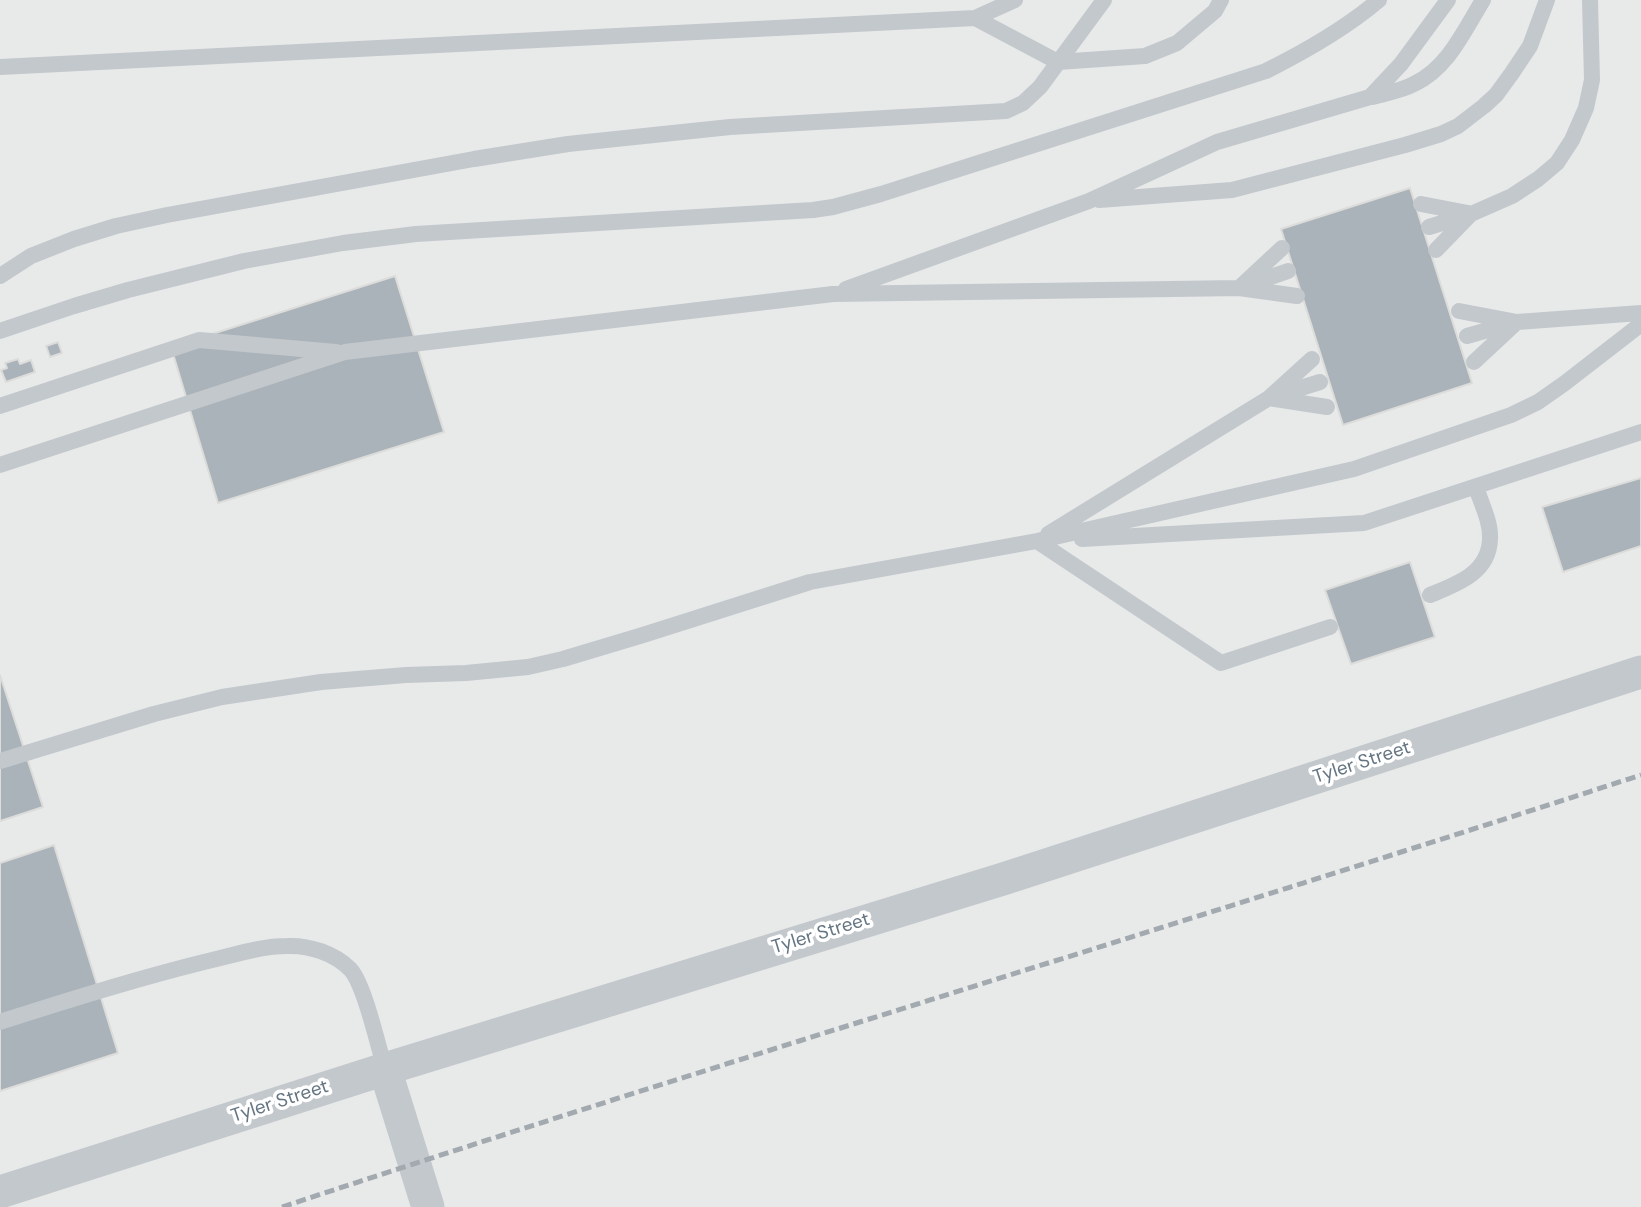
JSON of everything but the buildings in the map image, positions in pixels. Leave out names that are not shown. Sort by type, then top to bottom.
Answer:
[{"type":"street","name":"Tyler Street","points":[[0,1192],[385,1069],[1003,878],[1641,672]]},
{"type":"street","points":[[385,1069],[428,1207]]},
{"type":"lane","points":[[0,67],[975,18],[1015,0]]},
{"type":"lane","points":[[0,264],[116,226],[167,215],[555,146],[730,127],[1006,111],[1023,103],[1040,87],[1104,0]]},
{"type":"lane","points":[[975,18],[1058,62],[1145,55],[1177,43],[1215,11],[1221,0]]},
{"type":"lane","points":[[0,331],[139,287],[244,261],[344,243],[416,234],[813,210],[853,202],[1266,71],[1320,42],[1358,18],[1379,0]]},
{"type":"lane","points":[[1370,97],[1401,64],[1448,0]]},
{"type":"lane","points":[[833,294],[1089,201],[1217,142],[1414,84],[1434,70],[1451,51],[1483,0]]},
{"type":"lane","points":[[1089,201],[1232,190],[1441,134],[1458,126],[1496,95],[1530,46],[1547,0]]},
{"type":"lane","points":[[1429,227],[1471,214],[1513,196],[1538,180],[1557,163],[1572,140],[1586,108],[1592,80],[1590,0]]},
{"type":"lane","points":[[1421,204],[1471,214]]},
{"type":"lane","points":[[1436,250],[1471,214]]},
{"type":"lane","points":[[1239,288],[1282,248]]},
{"type":"lane","points":[[0,276],[31,256]]},
{"type":"lane","points":[[1239,288],[1289,271]]},
{"type":"lane","points":[[0,465],[345,352],[833,294],[1239,288],[1297,296]]},
{"type":"lane","points":[[1459,311],[1517,321]]},
{"type":"lane","points":[[1467,336],[1517,321],[1641,313]]},
{"type":"lane","points":[[1474,362],[1517,321]]},
{"type":"lane","points":[[0,761],[154,714],[222,697],[321,682],[528,667],[643,635],[810,582],[1037,541],[1354,469],[1483,426],[1538,402],[1641,324]]},
{"type":"lane","points":[[0,406],[199,340],[345,352]]},
{"type":"lane","points":[[1037,541],[1269,398],[1312,359]]},
{"type":"lane","points":[[1269,398],[1320,382]]},
{"type":"lane","points":[[1269,398],[1327,407]]},
{"type":"lane","points":[[1037,541],[1364,523],[1641,432]]},
{"type":"lane","points":[[1430,594],[1473,574],[1482,565],[1487,554],[1490,539],[1488,526],[1475,487]]},
{"type":"lane","points":[[1037,541],[1221,663],[1330,627]]},
{"type":"lane","points":[[0,1022],[144,976],[268,947],[313,948],[335,957],[352,970],[362,991],[385,1069]]},
{"type":"shaded area","points":[[0,0],[1641,0],[1641,1207],[0,1207]]},
{"type":"railway","points":[[282,1207],[621,1097],[1641,775]]}]
